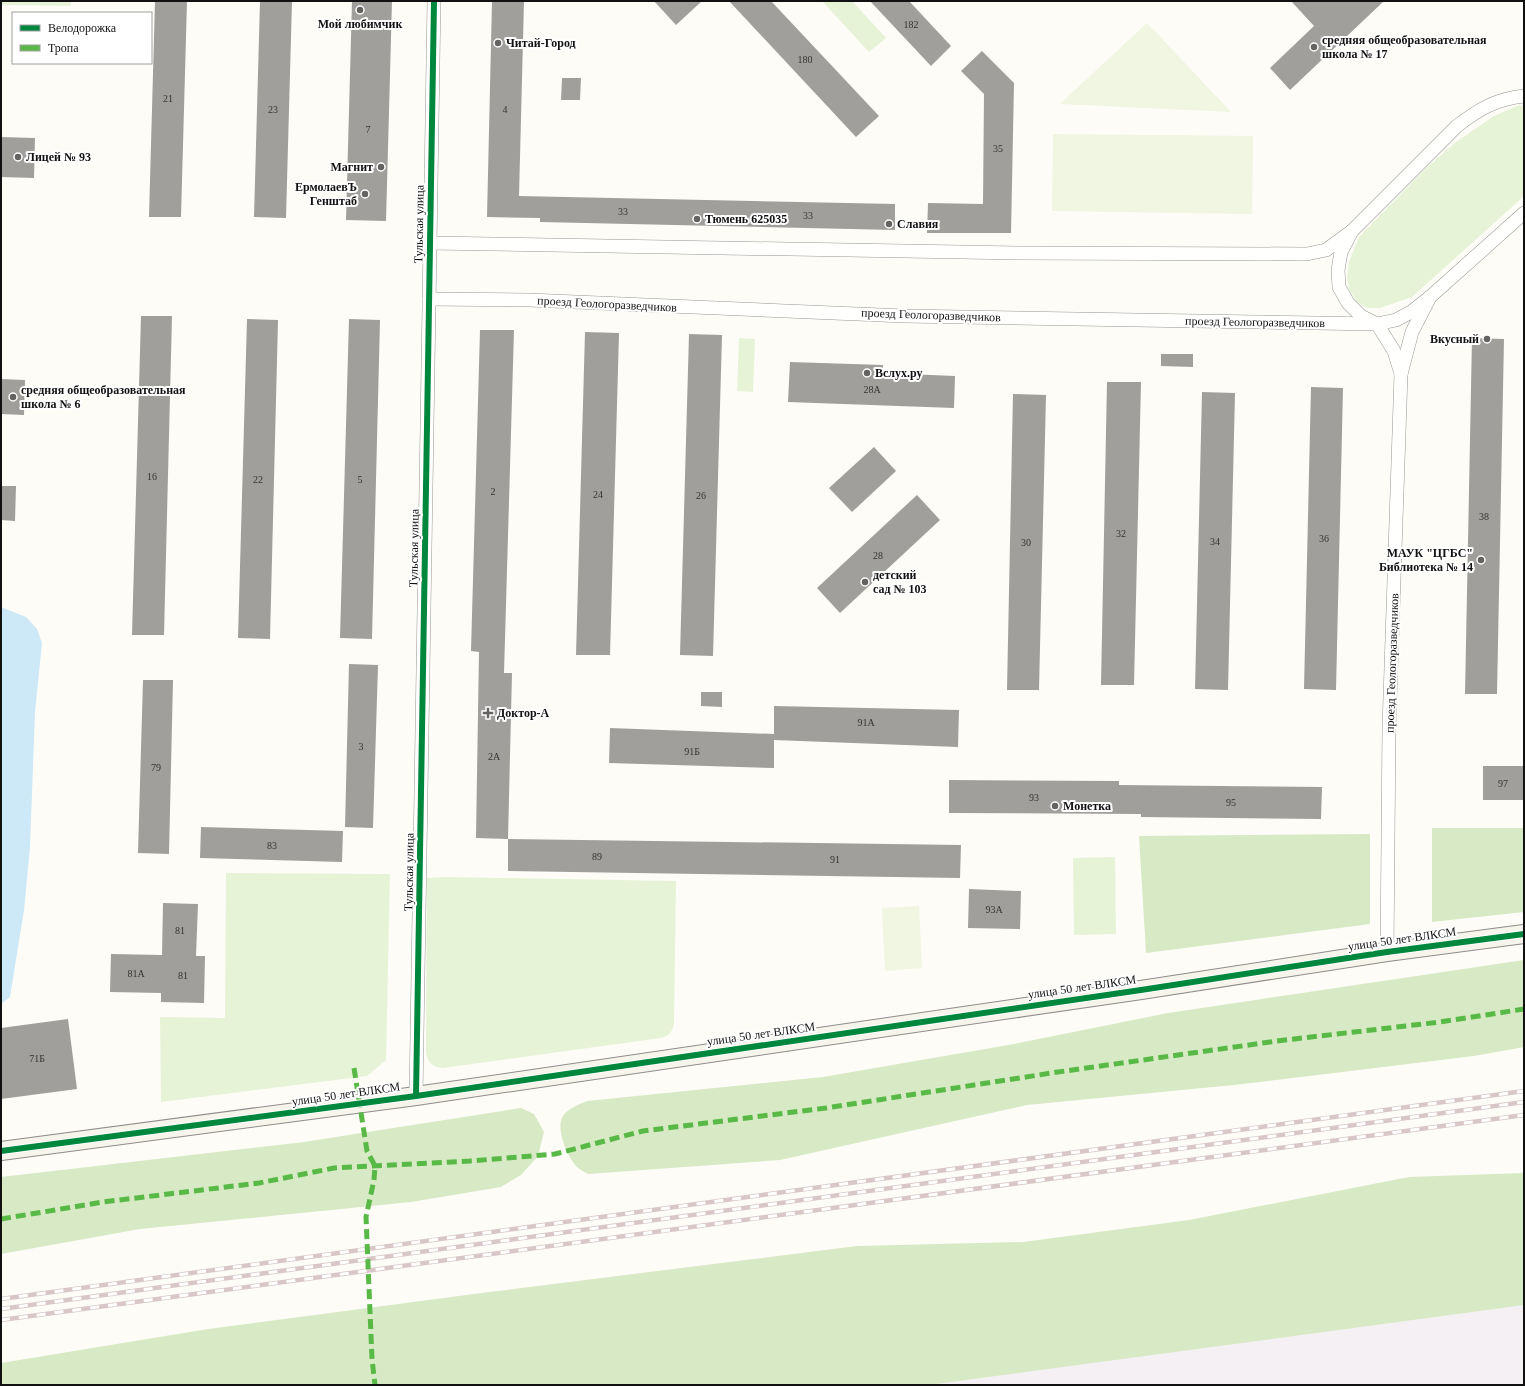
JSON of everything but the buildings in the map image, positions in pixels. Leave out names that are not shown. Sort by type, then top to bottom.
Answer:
[{"type":"street","name":"Тульская улица","points":[[416,1096],[434,1]]},
{"type":"street","points":[[430,243],[1022,253],[1307,254],[1326,250],[1352,231],[1457,126],[1475,112],[1494,102],[1524,96]]},
{"type":"street","points":[[1352,231],[1340,252],[1338,270],[1339,287],[1348,303],[1362,316],[1377,324],[1396,320],[1411,312],[1430,297],[1524,212]]},
{"type":"street","name":"проезд Геологоразведчиков","points":[[1387,952],[1389,727],[1401,374],[1412,332],[1430,297]]},
{"type":"street","name":"проезд Геологоразведчиков","points":[[429,299],[529,300],[904,316],[1377,324],[1394,351],[1401,374]]},
{"type":"street","name":"улица 50 лет ВЛКСМ","points":[[1,1151],[416,1096],[1133,991],[1387,952],[1524,934]]},
{"type":"shaded area","points":[[1524,1254],[1524,1385],[584,1385]]},
{"type":"green space","points":[[1,1],[71,1],[71,6],[1,5]]},
{"type":"green space","points":[[822,1],[852,1],[886,38],[869,52]]},
{"type":"green space","points":[[1147,23],[1231,112],[1060,104]]},
{"type":"green space","points":[[1519,105],[1524,106],[1524,196],[1412,297],[1380,308],[1367,308],[1357,302],[1349,289],[1347,277],[1349,262],[1359,237],[1425,169],[1456,142],[1494,116]]},
{"type":"green space","points":[[1053,134],[1253,136],[1252,214],[1052,211]]},
{"type":"green space","points":[[739,338],[755,339],[753,392],[737,391]]},
{"type":"green space","points":[[1432,828],[1524,828],[1524,912],[1432,922]]},
{"type":"green space","points":[[1370,834],[1370,924],[1146,953],[1139,836]]},
{"type":"green space","points":[[1115,857],[1116,934],[1074,935],[1073,858]]},
{"type":"green space","points":[[226,873],[390,874],[386,1060],[367,1076],[161,1102],[160,1017],[225,1018]]},
{"type":"green space","points":[[445,877],[676,881],[674,1023],[672,1031],[661,1038],[443,1068],[436,1067],[430,1062],[426,1053],[427,878]]},
{"type":"green space","points":[[919,906],[922,968],[885,971],[882,908]]},
{"type":"green space","points":[[1524,960],[1524,1047],[1474,1056],[1234,1085],[1027,1105],[780,1160],[588,1174],[578,1168],[574,1163],[567,1151],[562,1136],[561,1123],[566,1112],[587,1101],[823,1077],[1014,1044],[1168,1013]]},
{"type":"green space","points":[[521,1108],[534,1114],[544,1132],[538,1156],[521,1175],[501,1187],[411,1202],[140,1229],[1,1254],[1,1177],[304,1142]]},
{"type":"green space","points":[[1524,1173],[1524,1305],[929,1385],[1,1385],[1,1363],[208,1329],[857,1246],[1023,1242],[1189,1220],[1409,1177]]},
{"type":"water","points":[[1,607],[26,617],[37,629],[42,643],[35,712],[30,847],[24,910],[10,997],[1,1004]]},
{"type":"railway","points":[[1,1299],[1524,1091]]},
{"type":"railway","points":[[1,1309],[1524,1102]]},
{"type":"railway","points":[[1,1320],[1524,1115]]},
{"type":"marked path","points":[[1,1219],[103,1202],[259,1183],[334,1168],[470,1161],[555,1154],[643,1131],[826,1108],[1058,1072],[1277,1041],[1440,1022],[1524,1009]]},
{"type":"marked path","points":[[354,1068],[367,1151],[375,1166],[374,1180],[366,1217],[372,1359],[375,1385]]},
{"type":"cycle path","points":[[416,1096],[434,1]]},
{"type":"cycle path","points":[[1,1151],[416,1096],[1141,990],[1387,952],[1524,934]]},
{"type":"place","name":"Мой любимчик","points":[[360,10]]},
{"type":"place","name":"Читай-Город","points":[[498,43]]},
{"type":"place","name":"средняя общеобразовательная школа № 17","points":[[1314,47]]},
{"type":"place","name":"Лицей № 93","points":[[18,157]]},
{"type":"place","name":"Магнит","points":[[381,167]]},
{"type":"place","name":"ЕрмолаевЪ Генштаб","points":[[365,194]]},
{"type":"place","name":"Тюмень 625035","points":[[697,219]]},
{"type":"place","name":"Славия","points":[[889,224]]},
{"type":"place","name":"Вкусный","points":[[1487,339]]},
{"type":"place","name":"Вслух.ру","points":[[867,373]]},
{"type":"place","name":"средняя общеобразовательная школа № 6","points":[[13,397]]},
{"type":"place","name":"МАУК \"ЦГБС\" Библиотека № 14","points":[[1481,560]]},
{"type":"place","name":"детский сад № 103","points":[[865,582]]},
{"type":"place","name":"Доктор-А","points":[[488,713]]},
{"type":"place","name":"Монетка","points":[[1055,806]]}]
